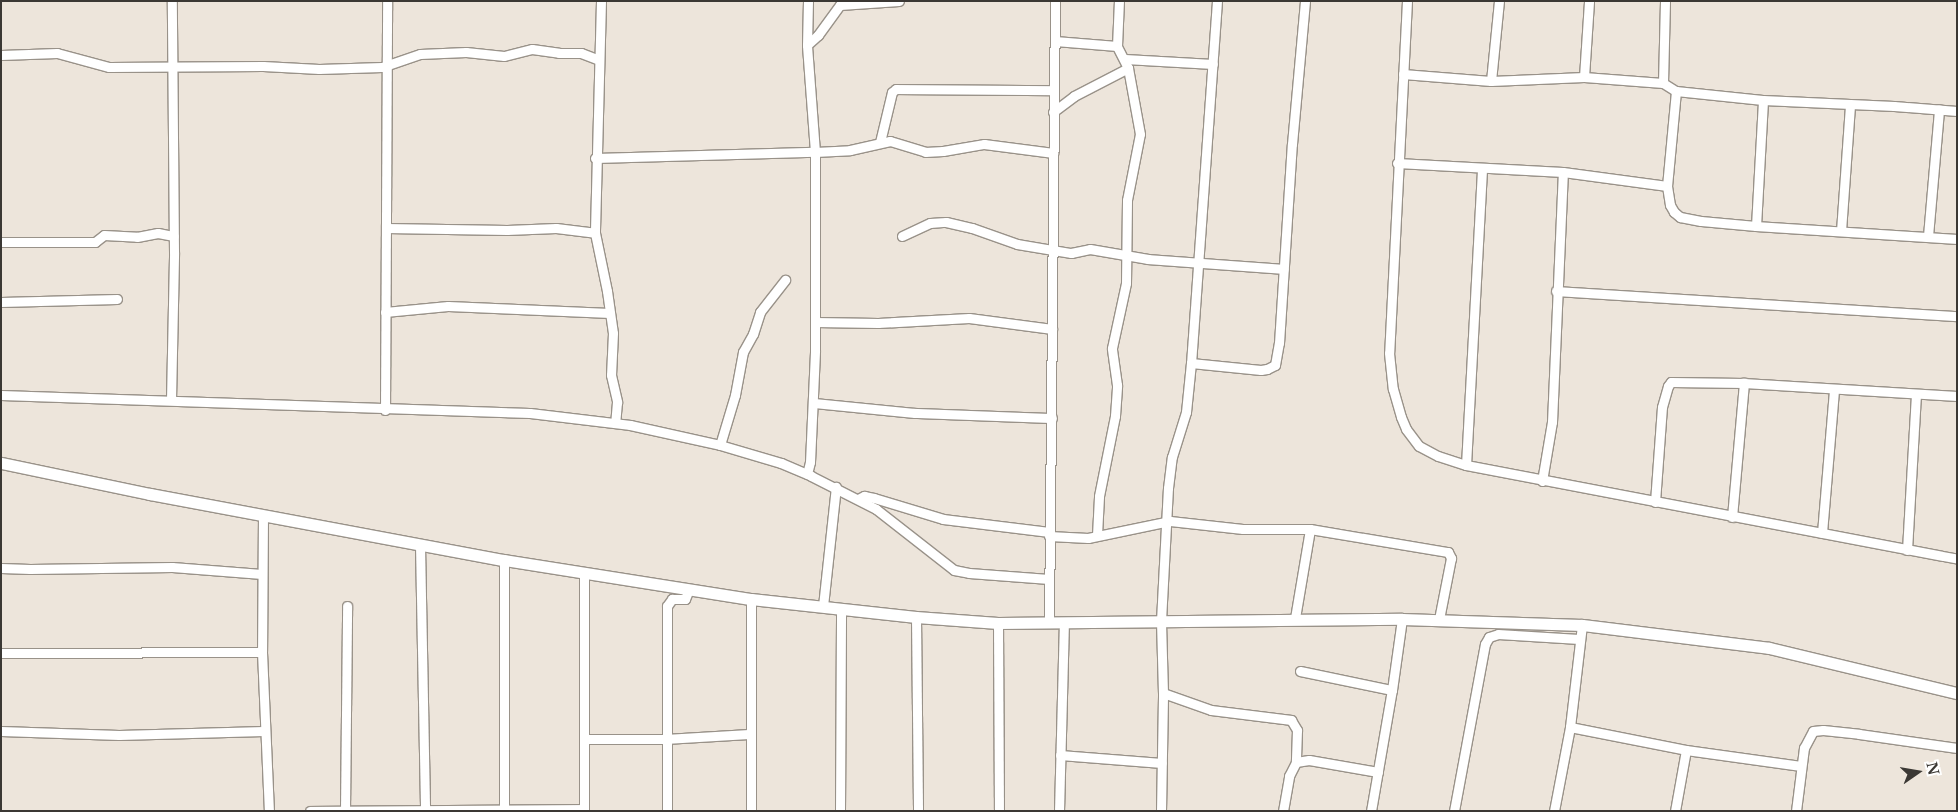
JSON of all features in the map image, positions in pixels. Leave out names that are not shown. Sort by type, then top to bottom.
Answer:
[{"type":"street","points":[[171,400],[174,236],[172,1]]},
{"type":"street","points":[[385,410],[387,1]]},
{"type":"street","points":[[601,1],[595,233],[613,333],[610,375],[617,402],[614,423]]},
{"type":"street","points":[[807,474],[810,462],[814,403],[815,322],[815,152],[807,45],[808,1]]},
{"type":"street","points":[[807,45],[818,36],[840,5],[899,1]]},
{"type":"street","points":[[1049,622],[1055,1]]},
{"type":"street","points":[[1097,535],[1099,496],[1115,416],[1116,376],[1112,348],[1126,283],[1126,200],[1140,134],[1126,63],[1117,46],[1119,1]]},
{"type":"street","points":[[1161,811],[1163,693],[1161,621],[1166,521],[1170,466],[1186,412],[1191,363],[1216,1]]},
{"type":"street","points":[[1191,363],[1261,370],[1275,365],[1279,343],[1305,1]]},
{"type":"street","points":[[1407,1],[1388,329],[1393,389],[1401,417],[1413,440],[1438,456],[1466,465],[1957,559]]},
{"type":"street","points":[[1490,81],[1499,1]]},
{"type":"street","points":[[1584,77],[1589,1]]},
{"type":"street","points":[[1663,83],[1666,1]]},
{"type":"street","points":[[1055,41],[1117,46]]},
{"type":"street","points":[[1,55],[57,53],[109,67],[263,66],[318,68],[387,66],[420,54],[466,52],[504,56],[532,49],[560,54],[581,53],[599,60]]},
{"type":"street","points":[[1053,112],[1074,96],[1126,63],[1212,64]]},
{"type":"street","points":[[1403,74],[1490,81],[1584,77],[1663,83],[1676,91],[1763,100],[1957,111]]},
{"type":"street","points":[[880,142],[892,92],[896,89],[1054,90]]},
{"type":"street","points":[[1676,91],[1667,186],[1670,205],[1674,212],[1680,216],[1702,221],[1756,226],[1957,239]]},
{"type":"street","points":[[1756,226],[1763,100]]},
{"type":"street","points":[[1841,231],[1850,104]]},
{"type":"street","points":[[1928,236],[1939,109]]},
{"type":"street","points":[[596,158],[815,152],[850,150],[880,142],[896,141],[916,149],[933,152],[984,144],[1053,153]]},
{"type":"street","points":[[1397,164],[1562,172],[1667,186]]},
{"type":"street","points":[[1466,465],[1482,168]]},
{"type":"street","points":[[1542,481],[1551,437],[1562,172]]},
{"type":"street","points":[[902,236],[930,223],[946,222],[972,228],[1017,244],[1052,248],[1071,253],[1093,250],[1126,256],[1284,269]]},
{"type":"street","points":[[386,228],[507,230],[556,228],[595,233]]},
{"type":"street","points":[[1,242],[95,242],[104,235],[137,237],[158,233],[174,236]]},
{"type":"street","points":[[720,445],[736,395],[743,352],[753,334],[760,312],[785,280]]},
{"type":"street","points":[[1556,291],[1957,316]]},
{"type":"street","points":[[1,302],[117,299]]},
{"type":"street","points":[[385,312],[448,306],[610,312]]},
{"type":"street","points":[[815,322],[878,323],[969,318],[1052,329]]},
{"type":"street","points":[[1655,502],[1662,407],[1668,386],[1676,381],[1744,383],[1957,396]]},
{"type":"street","points":[[1732,517],[1744,383]]},
{"type":"street","points":[[1822,533],[1834,389]]},
{"type":"street","points":[[1907,550],[1916,394]]},
{"type":"street","points":[[1,395],[171,400],[385,410],[530,413],[655,429],[781,463],[836,487],[876,509],[954,570],[969,573],[1049,579]]},
{"type":"street","points":[[814,403],[915,413],[1052,418]]},
{"type":"street","points":[[1,463],[504,560],[751,599],[916,617],[998,623],[1402,618],[1582,625],[1769,648],[1957,693]]},
{"type":"street","points":[[823,606],[836,487]]},
{"type":"street","points":[[858,499],[864,496],[874,498],[943,519],[1080,538],[1166,521],[1243,529],[1310,529],[1450,553],[1451,562],[1439,619]]},
{"type":"street","points":[[263,514],[262,652],[269,811]]},
{"type":"street","points":[[1296,618],[1310,529]]},
{"type":"street","points":[[420,544],[430,810]]},
{"type":"street","points":[[504,560],[504,810]]},
{"type":"street","points":[[1,568],[172,567],[262,574]]},
{"type":"street","points":[[310,811],[584,810],[586,739],[584,573]]},
{"type":"street","points":[[667,811],[665,739],[668,604],[672,599],[685,599],[689,590]]},
{"type":"street","points":[[751,599],[749,734],[751,811]]},
{"type":"street","points":[[345,810],[347,606]]},
{"type":"street","points":[[840,811],[841,609]]},
{"type":"street","points":[[916,617],[918,811]]},
{"type":"street","points":[[1371,811],[1392,690],[1402,618]]},
{"type":"street","points":[[1059,811],[1064,622]]},
{"type":"street","points":[[998,623],[999,811]]},
{"type":"street","points":[[1554,811],[1570,727],[1582,625]]},
{"type":"street","points":[[1454,811],[1485,644],[1489,637],[1498,634],[1580,640]]},
{"type":"street","points":[[1,653],[262,652]]},
{"type":"street","points":[[1300,671],[1392,690]]},
{"type":"street","points":[[1163,693],[1211,710],[1292,720],[1297,730],[1296,762],[1289,776],[1283,811]]},
{"type":"street","points":[[1570,727],[1686,750],[1801,766]]},
{"type":"street","points":[[1796,811],[1801,766],[1808,737],[1813,731],[1823,730],[1957,748]]},
{"type":"street","points":[[1,731],[119,735],[264,731]]},
{"type":"street","points":[[586,739],[665,739],[749,734]]},
{"type":"street","points":[[1675,811],[1686,750]]},
{"type":"street","points":[[1060,755],[1162,763]]},
{"type":"street","points":[[1296,762],[1314,761],[1378,772]]}]
